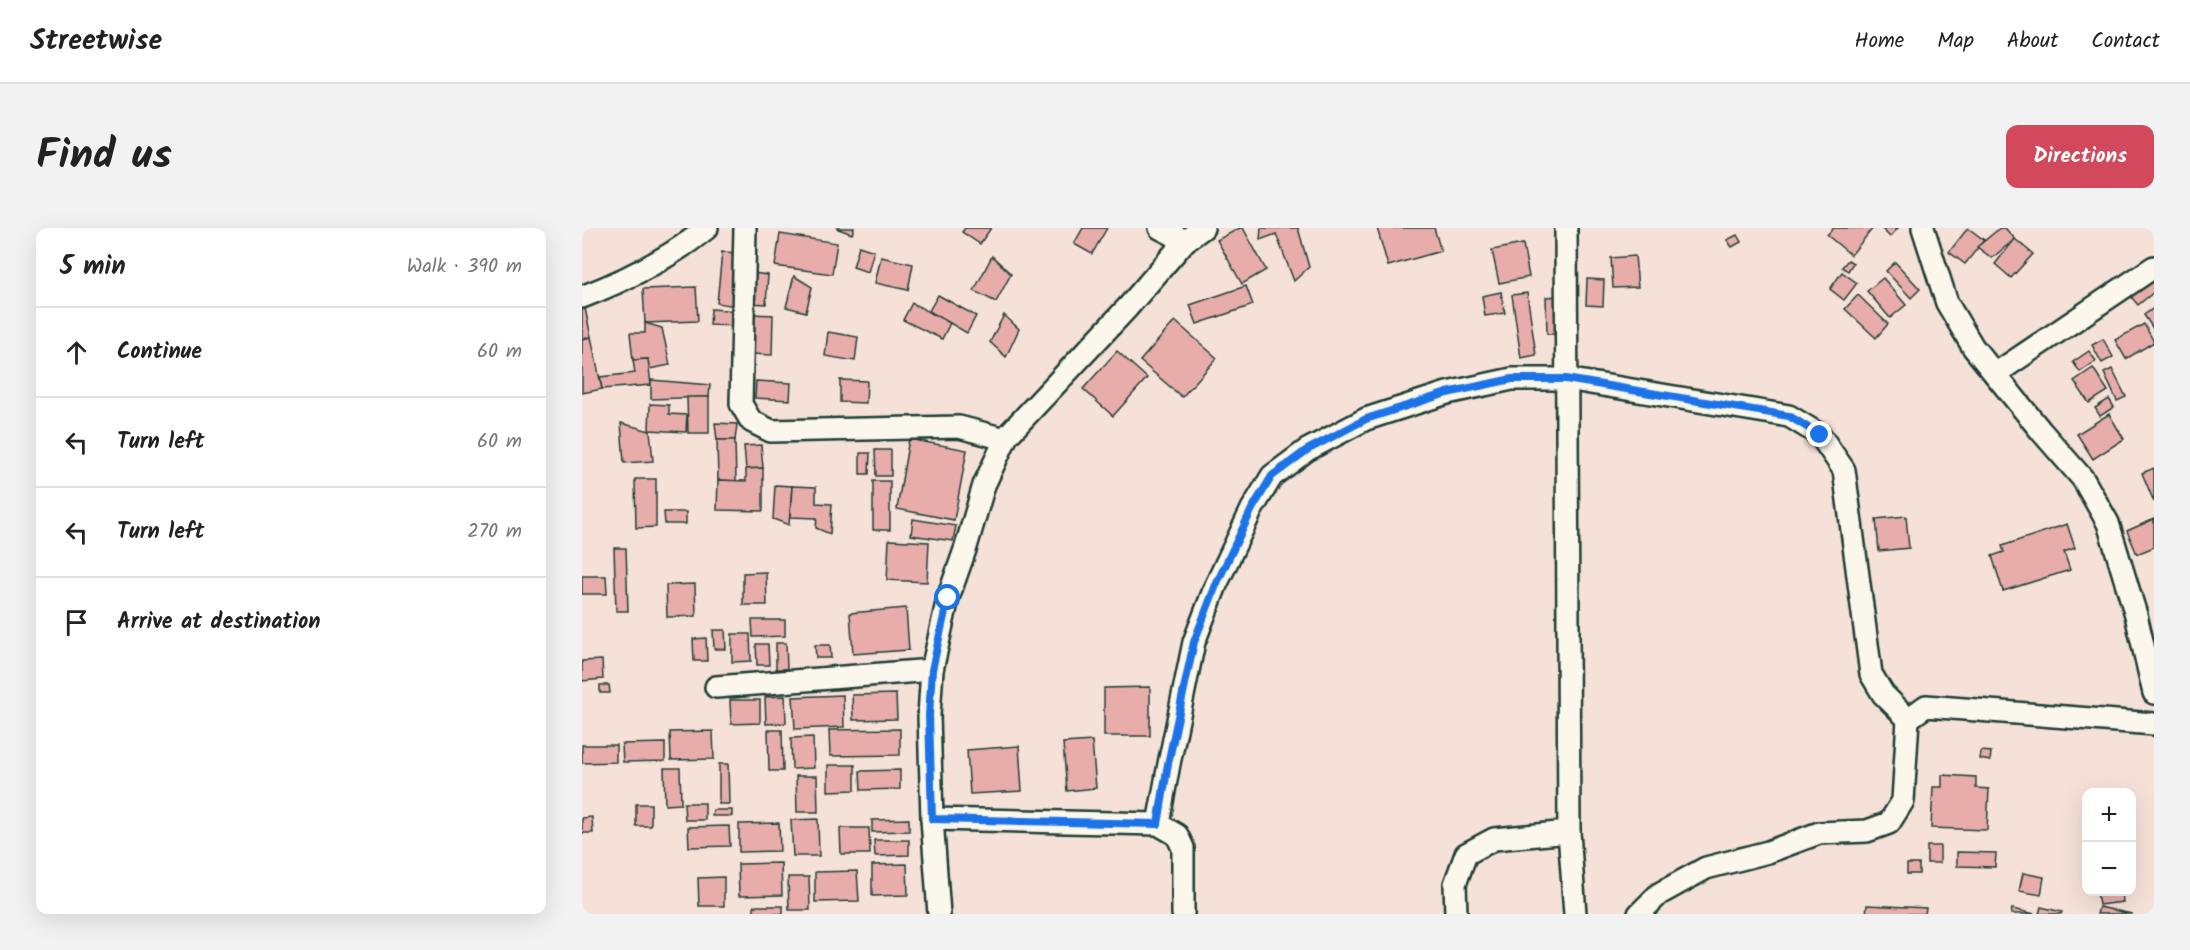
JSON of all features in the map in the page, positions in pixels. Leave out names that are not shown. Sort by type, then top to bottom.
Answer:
[{"type":"street","points":[[582,297],[618,283],[690,242],[707,228]]},
{"type":"street","points":[[745,228],[741,404],[752,421],[771,431],[959,427],[1005,439]]},
{"type":"street","points":[[1160,228],[1185,242]]},
{"type":"street","points":[[939,914],[932,819],[929,715],[932,670],[948,598],[984,485],[1005,439],[1185,242],[1203,228]]},
{"type":"street","points":[[1566,228],[1569,832],[1575,914]]},
{"type":"street","points":[[1923,228],[1947,303],[1973,347],[2083,479],[2108,523],[2136,615],[2154,693]]},
{"type":"street","points":[[1995,374],[2154,267]]},
{"type":"street","points":[[1158,824],[1168,764],[1194,642],[1216,585],[1252,509],[1272,476],[1307,450],[1366,419],[1447,393],[1512,379],[1566,379],[1789,416],[1820,435],[1844,470],[1871,674],[1883,694],[1908,719],[1903,801],[1889,823],[1867,831],[1819,832],[1767,852],[1706,868],[1659,894],[1639,914]]},
{"type":"street","points":[[716,687],[932,670]]},
{"type":"street","points":[[1908,719],[1926,706],[2154,724]]},
{"type":"street","points":[[932,819],[1158,824],[1177,835],[1183,848],[1183,914]]},
{"type":"street","points":[[1456,914],[1455,884],[1466,854],[1494,839],[1569,832]]},
{"type":"building","points":[[836,228],[854,228],[852,234]]},
{"type":"building","points":[[965,228],[991,228],[980,244],[962,232]]},
{"type":"building","points":[[1083,228],[1107,228],[1092,254],[1074,244]]},
{"type":"building","points":[[1243,228],[1266,270],[1242,284],[1217,240]]},
{"type":"building","points":[[1261,228],[1298,228],[1309,267],[1294,281],[1276,234],[1260,240]]},
{"type":"building","points":[[1377,228],[1434,228],[1441,251],[1388,266]]},
{"type":"building","points":[[1834,228],[1873,228],[1851,255],[1827,235]]},
{"type":"building","points":[[1881,228],[1898,228],[1890,237]]},
{"type":"building","points":[[1968,228],[1984,240],[1965,264],[1949,252]]},
{"type":"building","points":[[2000,228],[2005,228],[2015,239],[1992,258],[1977,247]]},
{"type":"building","points":[[780,234],[837,243],[832,274],[775,266]]},
{"type":"building","points":[[1737,235],[1741,242],[1732,247],[1727,240]]},
{"type":"building","points":[[2015,239],[2033,254],[2011,278],[1995,264]]},
{"type":"building","points":[[1523,244],[1529,277],[1499,283],[1492,250]]},
{"type":"building","points":[[859,246],[874,251],[868,272],[853,267]]},
{"type":"building","points":[[722,252],[740,253],[735,306],[717,303]]},
{"type":"building","points":[[992,256],[1011,274],[996,302],[974,291]]},
{"type":"building","points":[[1635,256],[1638,287],[1613,288],[1611,258]]},
{"type":"building","points":[[881,257],[913,264],[908,290],[875,283]]},
{"type":"building","points":[[1848,260],[1853,263],[1848,271],[1842,267]]},
{"type":"building","points":[[1895,262],[1920,289],[1911,298],[1886,271]]},
{"type":"building","points":[[1842,272],[1857,283],[1844,300],[1830,289]]},
{"type":"building","points":[[2154,272],[2154,292],[2138,305],[2127,292]]},
{"type":"building","points":[[752,273],[768,275],[766,304],[750,303]]},
{"type":"building","points":[[794,276],[812,287],[806,312],[786,307]]},
{"type":"building","points":[[1883,278],[1906,305],[1890,318],[1867,291]]},
{"type":"building","points":[[1587,279],[1604,280],[1603,306],[1586,305]]},
{"type":"building","points":[[1246,286],[1253,305],[1197,324],[1190,305]]},
{"type":"building","points":[[696,287],[698,321],[645,323],[643,289]]},
{"type":"building","points":[[1501,292],[1505,313],[1485,316],[1482,296]]},
{"type":"building","points":[[1527,293],[1536,355],[1521,358],[1512,295]]},
{"type":"building","points":[[938,295],[976,316],[967,333],[929,311]]},
{"type":"building","points":[[1858,295],[1888,324],[1876,338],[1845,309]]},
{"type":"building","points":[[1559,296],[1561,334],[1547,334],[1546,297]]},
{"type":"building","points":[[912,303],[950,323],[942,339],[903,320]]},
{"type":"building","points":[[585,308],[591,337],[582,339],[582,309]]},
{"type":"building","points":[[2154,308],[2154,330],[2144,315]]},
{"type":"building","points":[[711,309],[739,311],[738,326],[710,325]]},
{"type":"building","points":[[753,314],[773,315],[772,355],[752,354]]},
{"type":"building","points":[[1004,315],[1019,329],[1006,357],[990,342]]},
{"type":"building","points":[[1175,321],[1217,358],[1182,397],[1140,361]]},
{"type":"building","points":[[645,323],[662,328],[670,365],[649,369],[648,359],[633,360],[630,333],[645,333]]},
{"type":"building","points":[[2144,324],[2154,342],[2126,359],[2115,340]]},
{"type":"building","points":[[828,332],[858,337],[855,361],[825,356]]},
{"type":"building","points":[[591,337],[602,389],[582,393],[582,339]]},
{"type":"building","points":[[2103,339],[2113,357],[2102,363],[2092,345]]},
{"type":"building","points":[[1117,351],[1147,378],[1113,416],[1083,389]]},
{"type":"building","points":[[2089,351],[2096,361],[2080,372],[2073,362]]},
{"type":"building","points":[[648,359],[651,385],[602,389],[600,377],[635,373],[633,360]]},
{"type":"building","points":[[2093,368],[2108,391],[2089,403],[2074,381]]},
{"type":"building","points":[[2112,369],[2126,397],[2117,401],[2104,373]]},
{"type":"building","points":[[651,380],[710,385],[709,397],[651,399]]},
{"type":"building","points":[[840,380],[867,381],[866,403],[840,402]]},
{"type":"building","points":[[756,381],[791,383],[790,400],[755,398]]},
{"type":"building","points":[[687,397],[709,397],[709,433],[688,433]]},
{"type":"building","points":[[2109,399],[2114,407],[2100,416],[2095,408]]},
{"type":"building","points":[[650,404],[669,405],[669,414],[687,415],[686,432],[649,430]]},
{"type":"building","points":[[2109,414],[2124,439],[2093,459],[2077,434]]},
{"type":"building","points":[[621,423],[650,431],[653,461],[624,463]]},
{"type":"building","points":[[715,423],[737,424],[735,440],[717,440]]},
{"type":"building","points":[[909,439],[967,450],[954,520],[897,509]]},
{"type":"building","points":[[717,440],[735,440],[736,481],[718,480]]},
{"type":"building","points":[[761,445],[763,468],[746,469],[744,446]]},
{"type":"building","points":[[875,450],[891,450],[891,476],[876,476]]},
{"type":"building","points":[[860,453],[870,453],[869,474],[860,474]]},
{"type":"building","points":[[763,468],[763,511],[717,510],[718,480],[746,481],[746,469]]},
{"type":"building","points":[[2154,468],[2154,502],[2142,473]]},
{"type":"building","points":[[635,479],[656,479],[656,527],[636,528]]},
{"type":"building","points":[[873,481],[890,481],[890,530],[873,530]]},
{"type":"building","points":[[775,485],[792,486],[789,525],[773,519]]},
{"type":"building","points":[[792,486],[816,487],[816,503],[832,504],[830,534],[816,528],[817,518],[790,517]]},
{"type":"building","points":[[664,512],[686,512],[686,524],[665,524]]},
{"type":"building","points":[[1906,516],[1909,548],[1879,551],[1876,519]]},
{"type":"building","points":[[913,519],[956,526],[953,541],[911,535]]},
{"type":"building","points":[[2154,519],[2154,547],[2137,554],[2127,531]]},
{"type":"building","points":[[2067,524],[2075,548],[2064,552],[2070,570],[2003,591],[1992,556],[2004,552],[2002,546]]},
{"type":"building","points":[[889,540],[929,542],[927,582],[887,580]]},
{"type":"building","points":[[614,548],[626,548],[628,611],[616,611]]},
{"type":"building","points":[[766,572],[767,605],[743,605],[743,573]]},
{"type":"building","points":[[582,576],[606,576],[607,594],[582,594]]},
{"type":"building","points":[[695,584],[696,616],[667,617],[666,585]]},
{"type":"building","points":[[906,608],[909,650],[853,654],[850,613]]},
{"type":"building","points":[[752,620],[785,620],[785,636],[753,637]]},
{"type":"building","points":[[713,630],[725,630],[726,649],[714,649]]},
{"type":"building","points":[[732,634],[750,634],[751,661],[732,662]]},
{"type":"building","points":[[706,638],[707,661],[694,661],[693,639]]},
{"type":"building","points":[[776,643],[786,643],[787,669],[776,669]]},
{"type":"building","points":[[756,644],[768,644],[769,665],[757,665]]},
{"type":"building","points":[[815,645],[830,645],[831,658],[816,658]]},
{"type":"building","points":[[602,660],[603,679],[582,681],[582,661]]},
{"type":"building","points":[[600,685],[609,685],[610,693],[600,693]]},
{"type":"building","points":[[1150,687],[1150,736],[1104,736],[1104,688]]},
{"type":"building","points":[[896,694],[897,719],[853,720],[852,695]]},
{"type":"building","points":[[843,695],[844,727],[795,729],[793,697]]},
{"type":"building","points":[[785,696],[786,723],[766,724],[765,697]]},
{"type":"building","points":[[730,700],[760,700],[760,723],[731,724]]},
{"type":"building","points":[[900,729],[900,755],[830,756],[829,730]]},
{"type":"building","points":[[768,730],[782,730],[783,771],[769,771]]},
{"type":"building","points":[[713,731],[714,759],[671,760],[670,732]]},
{"type":"building","points":[[813,737],[814,768],[792,769],[791,738]]},
{"type":"building","points":[[1092,741],[1096,788],[1067,791],[1063,743]]},
{"type":"building","points":[[665,743],[665,761],[623,762],[622,744]]},
{"type":"building","points":[[582,745],[616,745],[616,762],[582,763]]},
{"type":"building","points":[[1019,746],[1022,791],[970,794],[967,750]]},
{"type":"building","points":[[1981,751],[1991,752],[1990,761],[1980,759]]},
{"type":"building","points":[[719,764],[728,764],[729,804],[719,804]]},
{"type":"building","points":[[828,765],[855,765],[855,790],[828,791]]},
{"type":"building","points":[[664,768],[680,768],[681,804],[665,805]]},
{"type":"building","points":[[900,770],[900,789],[861,790],[860,771]]},
{"type":"building","points":[[1942,775],[1976,777],[1976,788],[1989,789],[1987,830],[1931,828],[1933,787],[1942,787]]},
{"type":"building","points":[[796,776],[817,776],[818,812],[797,812]]},
{"type":"building","points":[[684,803],[705,803],[705,820],[685,820]]},
{"type":"building","points":[[636,804],[651,804],[651,826],[636,826]]},
{"type":"building","points":[[713,810],[732,810],[732,816],[712,816]]},
{"type":"building","points":[[592,817],[593,833],[582,833],[582,818]]},
{"type":"building","points":[[818,819],[819,856],[793,856],[791,820]]},
{"type":"building","points":[[909,819],[909,831],[872,832],[872,820]]},
{"type":"building","points":[[779,823],[780,851],[739,852],[739,824]]},
{"type":"building","points":[[729,826],[730,846],[689,847],[688,827]]},
{"type":"building","points":[[840,828],[869,828],[870,854],[841,854]]},
{"type":"building","points":[[874,840],[909,840],[909,855],[875,856]]},
{"type":"building","points":[[1927,846],[1940,846],[1940,863],[1927,863]]},
{"type":"building","points":[[1957,852],[1996,853],[1995,867],[1957,866]]},
{"type":"building","points":[[781,863],[782,895],[739,896],[738,864]]},
{"type":"building","points":[[907,864],[908,895],[872,896],[872,865]]},
{"type":"building","points":[[1907,864],[1919,864],[1919,874],[1907,874]]},
{"type":"building","points":[[857,871],[859,901],[815,902],[815,872]]},
{"type":"building","points":[[2023,873],[2044,877],[2041,895],[2019,891]]},
{"type":"building","points":[[724,877],[724,906],[699,906],[698,878]]},
{"type":"building","points":[[788,877],[809,877],[810,910],[789,910]]},
{"type":"building","points":[[2098,896],[2122,896],[2123,902],[2099,905]]},
{"type":"building","points":[[1867,905],[1926,908],[1925,914],[1866,914]]},
{"type":"building","points":[[754,906],[783,906],[783,914],[754,914]]},
{"type":"building","points":[[2041,907],[2062,912],[2061,914],[2039,914]]},
{"type":"building","points":[[2099,907],[2132,914],[2097,914]]},
{"type":"building","points":[[2012,909],[2035,914],[2011,914]]},
{"type":"route","points":[[948,598],[932,670],[929,715],[932,819],[1158,824],[1168,764],[1194,642],[1216,585],[1252,509],[1272,476],[1307,450],[1366,419],[1447,393],[1512,379],[1566,379],[1789,416],[1820,435]]}]
